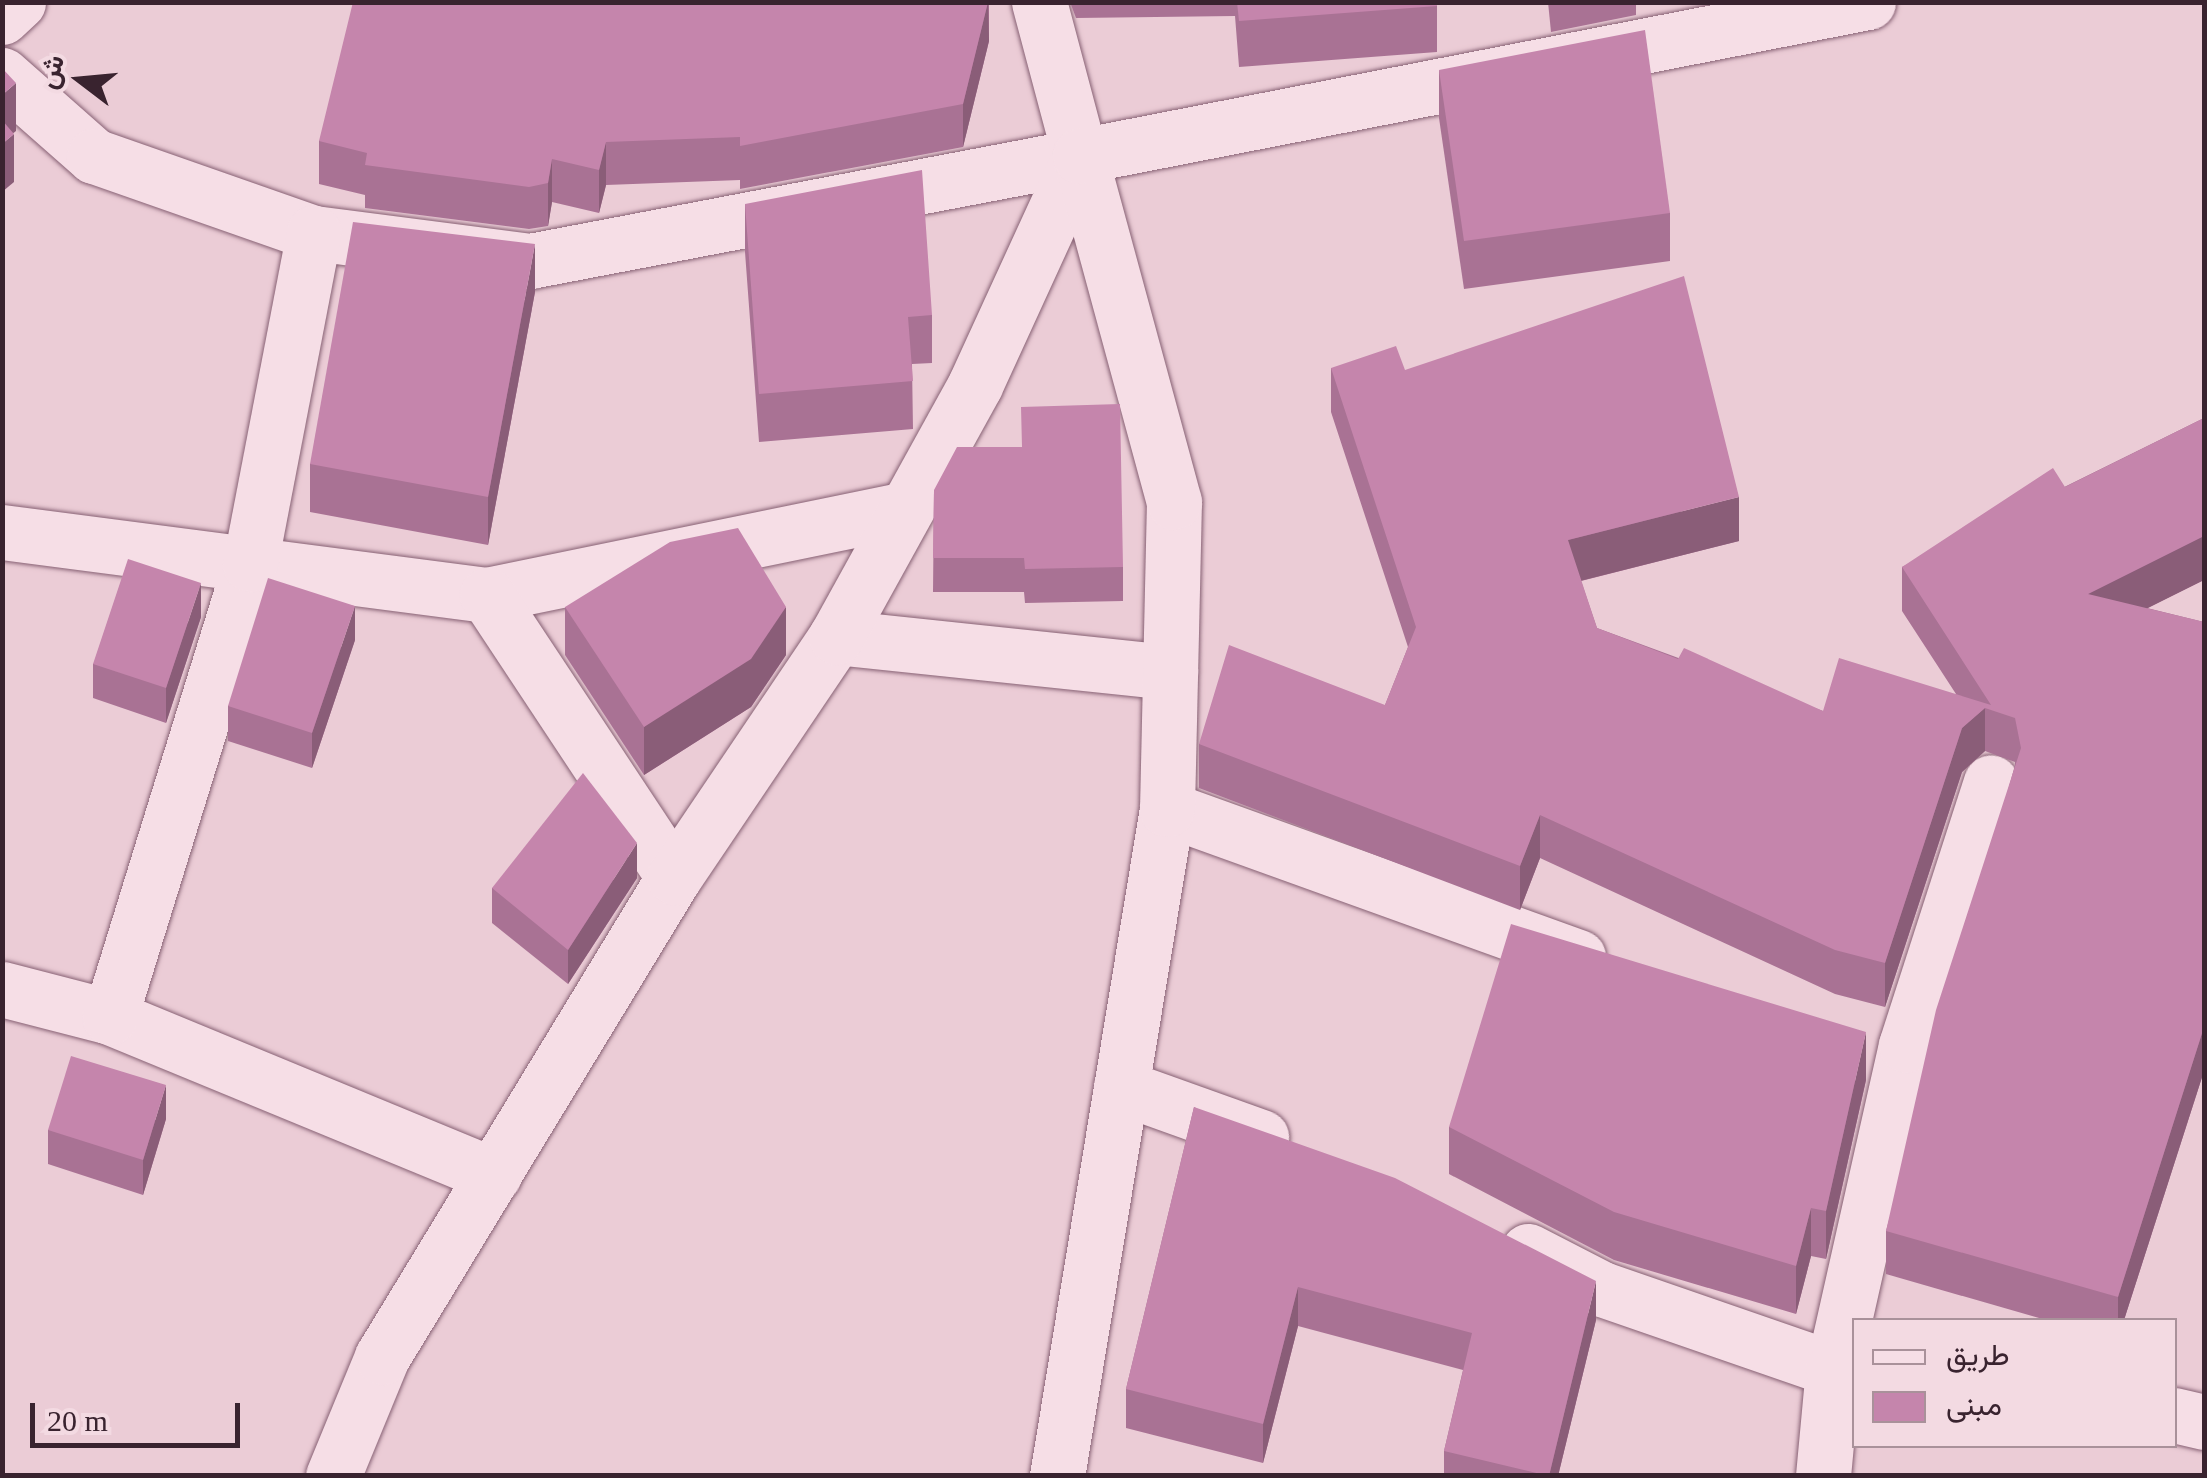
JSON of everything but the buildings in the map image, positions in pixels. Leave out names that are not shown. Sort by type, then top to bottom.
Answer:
[{"type":"street","points":[[2,18],[18,2]]},
{"type":"street","points":[[1039,2],[1174,502],[1167,809],[1057,1476]]},
{"type":"street","points":[[2,74],[94,156],[314,233],[530,261],[1842,5]]},
{"type":"street","points":[[333,1476],[382,1358],[674,877],[836,637],[898,511],[975,385],[1080,156]]},
{"type":"street","points":[[110,1017],[250,564],[314,233]]},
{"type":"street","points":[[2,532],[487,595],[898,511]]},
{"type":"street","points":[[487,595],[674,877]]},
{"type":"street","points":[[836,637],[1170,672]]},
{"type":"street","points":[[1854,1318],[1906,1045],[1991,782]]},
{"type":"street","points":[[1167,809],[1500,937],[1629,971]]},
{"type":"street","points":[[2,989],[110,1017],[494,1174]]},
{"type":"street","points":[[1850,1030],[1906,1045]]},
{"type":"street","points":[[1121,1087],[1318,1157]]},
{"type":"street","points":[[1478,1225],[1602,1290],[1844,1368]]},
{"type":"street","points":[[1823,1476],[1852,1326]]},
{"type":"street","points":[[2177,1416],[2204,1422]]}]
